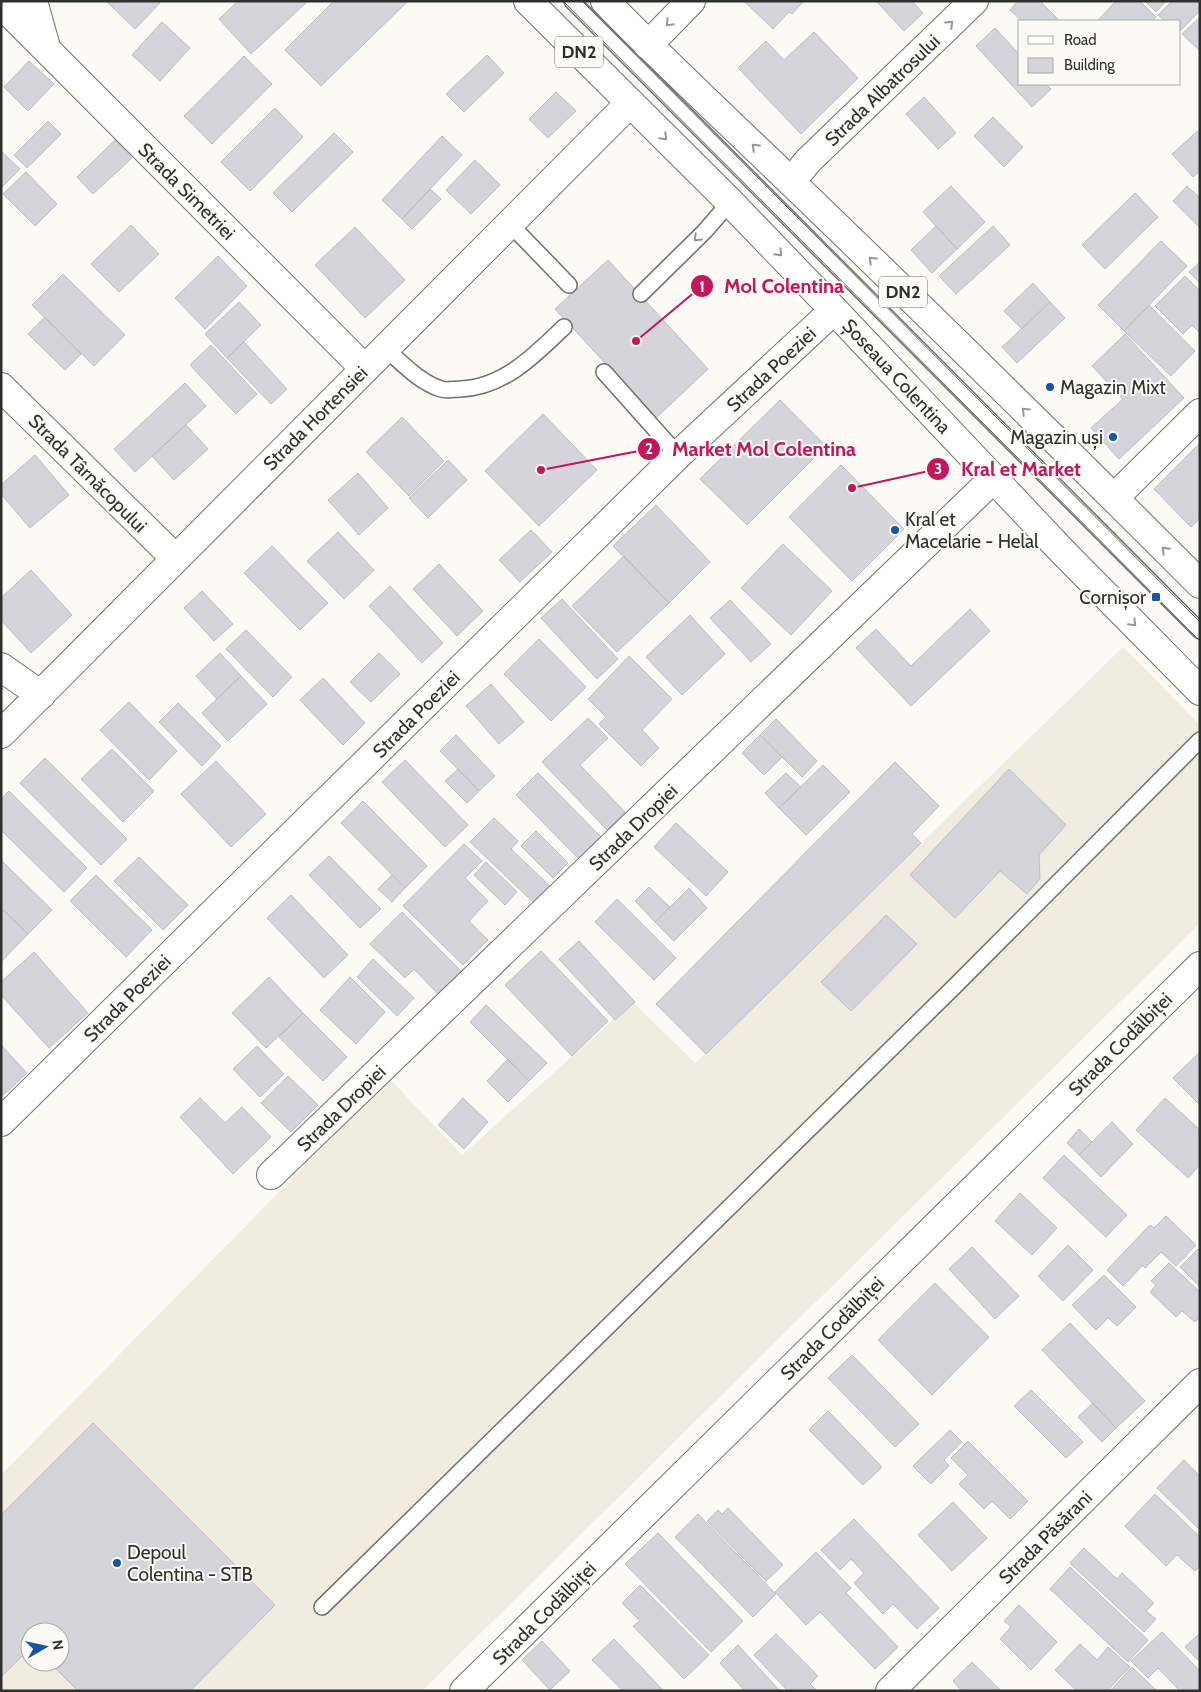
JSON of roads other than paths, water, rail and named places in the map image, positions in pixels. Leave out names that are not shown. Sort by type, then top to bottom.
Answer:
[{"type":"street","name":"Strada Simetriei","points":[[33,1],[47,51],[364,368]]},
{"type":"street","name":"Șoseaua Colentina","points":[[528,1],[730,202],[1062,551],[1200,691]]},
{"type":"street","name":"DN2","points":[[605,1],[1200,584]]},
{"type":"street","points":[[648,45],[691,1]]},
{"type":"street","name":"Strada Albatrosului","points":[[791,182],[808,161],[974,1]]},
{"type":"street","points":[[1,4],[47,51]]},
{"type":"street","name":"Strada Hortensiei","points":[[1,734],[630,103]]},
{"type":"street","name":"Strada Poeziei","points":[[1,1122],[678,455],[834,310]]},
{"type":"street","name":"Strada Târnăcopului","points":[[1,387],[175,558]]},
{"type":"street","points":[[1114,498],[1200,413]]},
{"type":"street","name":"Strada Dropiei","points":[[271,1175],[994,478]]},
{"type":"street","points":[[1,667],[41,694]]},
{"type":"street","name":"Strada Codălbiței","points":[[464,1691],[1200,966]]},
{"type":"street","name":"Strada Păsărani","points":[[890,1691],[1200,1383]]},
{"type":"lane","points":[[572,1],[1200,632]]},
{"type":"lane","points":[[641,294],[705,231],[730,202]]},
{"type":"lane","points":[[509,223],[569,285]]},
{"type":"lane","points":[[385,348],[413,374],[442,390],[474,389],[511,374],[537,353],[564,327]]},
{"type":"lane","points":[[604,372],[678,455]]},
{"type":"lane","points":[[322,1607],[936,1004],[1200,740]]},
{"type":"tram line","points":[[563,1],[1200,641]]},
{"type":"tram line","points":[[582,1],[1200,622]]},
{"type":"place","name":"Mol Colentina","points":[[636,341]]},
{"type":"place","name":"Magazin Mixt","points":[[1050,387]]},
{"type":"place","name":"Magazin uși","points":[[1113,437]]},
{"type":"place","name":"Market Mol Colentina","points":[[541,470]]},
{"type":"place","name":"Kral et Market","points":[[852,488]]},
{"type":"place","name":"Kral et Macelarie - Helal","points":[[895,530]]},
{"type":"place","name":"Cornișor","points":[[1156,597]]},
{"type":"place","name":"Depoul Colentina - STB","points":[[117,1563]]}]
